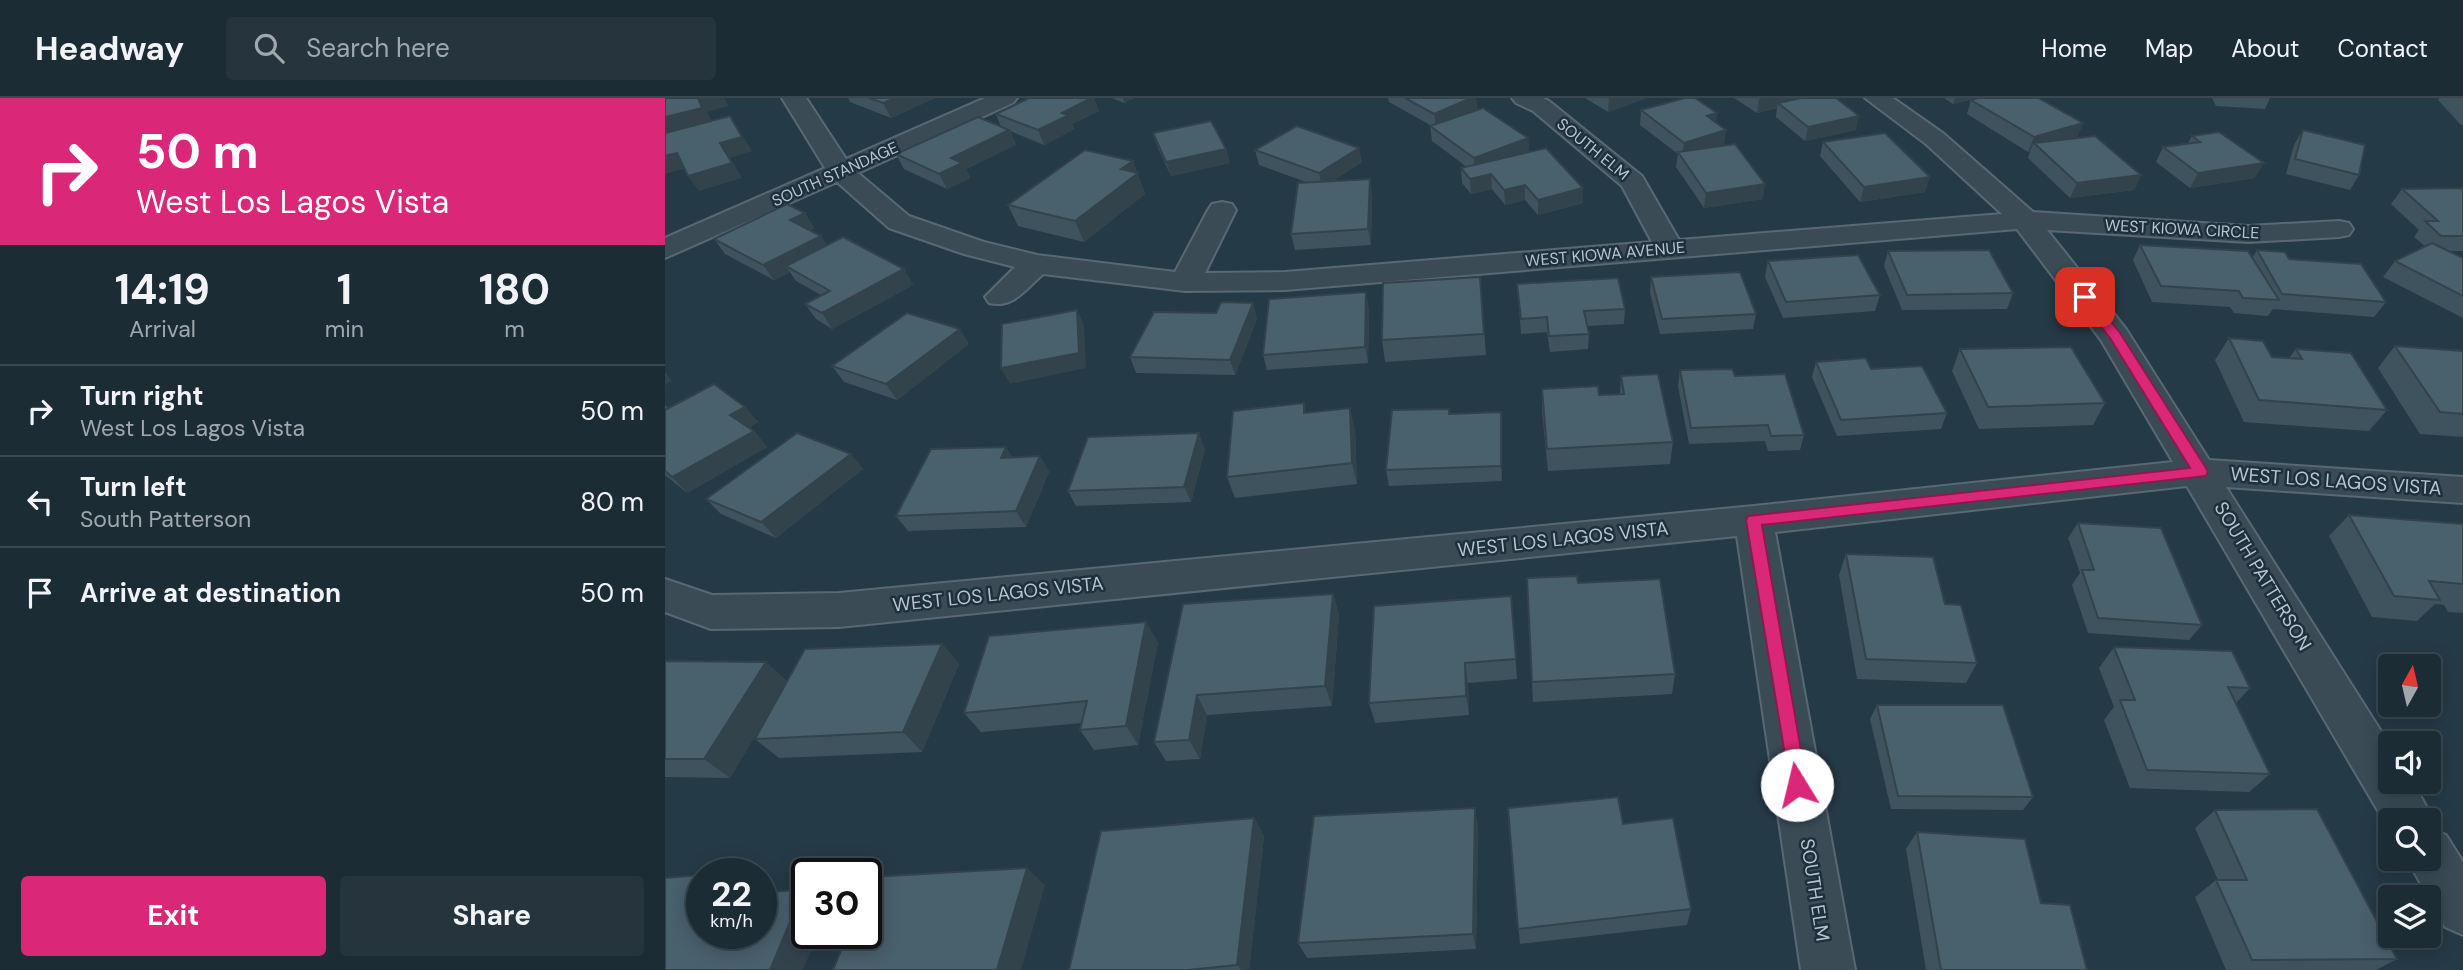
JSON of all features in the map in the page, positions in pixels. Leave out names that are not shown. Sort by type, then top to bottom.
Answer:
[{"type":"street","name":"WEST KIOWA AVENUE","points":[[794,98],[841,172],[899,222],[974,248],[1036,264],[1185,282],[1285,281],[2025,220]]},
{"type":"street","name":"SOUTH STANDAGE","points":[[665,249],[1005,98]]},
{"type":"street","name":"SOUTH ELM","points":[[1524,98],[1541,106],[1633,182],[1670,249]]},
{"type":"street","name":"SOUTH PATTERSON","points":[[1877,98],[1935,139],[2025,220],[2115,336],[2402,808]]},
{"type":"street","points":[[1185,282],[1222,210]]},
{"type":"street","name":"WEST KIOWA CIRCLE","points":[[2025,220],[2248,234],[2339,229]]},
{"type":"street","points":[[1000,297],[1036,264]]},
{"type":"street","name":"WEST LOS LAGOS VISTA","points":[[665,595],[711,612],[839,610],[1754,520],[2200,472],[2463,490]]},
{"type":"street","name":"SOUTH ELM","points":[[1754,520],[1828,970]]},
{"type":"street","points":[[2440,871],[2463,909]]},
{"type":"building","points":[[665,98],[698,98],[702,108],[665,117]]},
{"type":"building","points":[[869,98],[896,98],[883,103]]},
{"type":"building","points":[[1029,98],[1091,98],[1062,113],[1069,115],[1038,130],[996,114]]},
{"type":"building","points":[[1405,98],[1471,98],[1434,114]]},
{"type":"building","points":[[1685,98],[1695,98],[1717,113],[1707,116],[1726,130],[1684,143],[1641,110]]},
{"type":"building","points":[[1801,98],[1836,98],[1859,116],[1808,127],[1778,103]]},
{"type":"building","points":[[2038,98],[2083,123],[2034,137],[1971,100]]},
{"type":"building","points":[[1483,108],[1528,138],[1474,158],[1430,126]]},
{"type":"building","points":[[730,116],[742,137],[720,143],[732,163],[688,176],[677,153],[665,156],[665,133]]},
{"type":"building","points":[[978,117],[1009,130],[951,158],[962,163],[939,174],[896,154]]},
{"type":"building","points":[[1211,121],[1226,149],[1166,162],[1153,133]]},
{"type":"building","points":[[1297,126],[1359,148],[1319,173],[1255,150]]},
{"type":"building","points":[[2303,130],[2365,145],[2359,175],[2295,159]]},
{"type":"building","points":[[2219,132],[2264,163],[2198,173],[2163,147],[2200,142],[2192,136]]},
{"type":"building","points":[[1885,133],[1930,177],[1864,187],[1823,142]]},
{"type":"building","points":[[2095,136],[2141,175],[2077,183],[2034,143]]},
{"type":"building","points":[[1735,144],[1765,184],[1706,193],[1678,152]]},
{"type":"building","points":[[1546,148],[1583,188],[1538,200],[1525,185],[1504,190],[1491,174],[1470,179],[1461,168]]},
{"type":"building","points":[[1085,150],[1133,161],[1121,169],[1138,173],[1075,221],[1008,205]]},
{"type":"building","points":[[1370,179],[1368,229],[1291,234],[1298,183]]},
{"type":"building","points":[[2463,188],[2463,236],[2441,236],[2425,221],[2438,221],[2402,189]]},
{"type":"building","points":[[787,204],[805,213],[790,220],[821,236],[763,265],[714,239]]},
{"type":"building","points":[[843,237],[904,269],[822,313],[805,304],[830,291],[786,266]]},
{"type":"building","points":[[2432,243],[2463,258],[2463,296],[2395,261]]},
{"type":"building","points":[[2140,245],[2248,251],[2279,300],[2243,298],[2239,291],[2161,286]]},
{"type":"building","points":[[1989,250],[2013,293],[1907,295],[1888,251]]},
{"type":"building","points":[[2257,250],[2285,252],[2289,259],[2361,264],[2386,302],[2282,294]]},
{"type":"building","points":[[1858,255],[1880,295],[1786,302],[1768,261]]},
{"type":"building","points":[[1740,272],[1756,314],[1662,319],[1651,277]]},
{"type":"building","points":[[1480,277],[1484,334],[1382,340],[1383,283]]},
{"type":"building","points":[[1618,278],[1625,309],[1584,311],[1589,334],[1549,336],[1547,317],[1521,319],[1517,284]]},
{"type":"building","points":[[1366,292],[1365,347],[1263,355],[1269,299]]},
{"type":"building","points":[[1221,302],[1253,303],[1230,360],[1130,357],[1154,312],[1216,313]]},
{"type":"building","points":[[1077,310],[1079,353],[1001,368],[1002,324]]},
{"type":"building","points":[[907,313],[960,329],[886,384],[832,366]]},
{"type":"building","points":[[2229,338],[2263,341],[2272,357],[2302,359],[2296,349],[2351,353],[2387,410],[2259,400]]},
{"type":"building","points":[[2395,346],[2463,351],[2463,414],[2440,412]]},
{"type":"building","points":[[2071,347],[2105,403],[1988,407],[1960,349]]},
{"type":"building","points":[[1866,358],[1871,369],[1922,366],[1947,413],[1841,420],[1816,362]]},
{"type":"building","points":[[1732,369],[1735,376],[1785,374],[1804,435],[1771,436],[1768,425],[1691,428],[1680,370]]},
{"type":"building","points":[[1658,374],[1673,442],[1547,449],[1542,389],[1598,386],[1599,395],[1624,394],[1621,376]]},
{"type":"building","points":[[714,384],[745,407],[730,415],[754,431],[672,477],[665,471],[665,410]]},
{"type":"building","points":[[1304,403],[1304,413],[1350,408],[1352,463],[1227,477],[1233,411]]},
{"type":"building","points":[[1449,409],[1449,414],[1501,412],[1501,466],[1386,470],[1392,410]]},
{"type":"building","points":[[797,433],[851,454],[761,522],[706,499]]},
{"type":"building","points":[[1199,433],[1184,487],[1068,491],[1088,437]]},
{"type":"building","points":[[1006,447],[1001,458],[1040,456],[1016,511],[896,516],[931,449]]},
{"type":"building","points":[[2349,515],[2463,524],[2463,584],[2429,581],[2440,600],[2394,596]]},
{"type":"building","points":[[2078,523],[2161,528],[2202,625],[2098,618],[2082,570],[2094,570]]},
{"type":"building","points":[[1846,554],[1933,557],[1945,604],[1961,605],[1977,663],[1866,659]]},
{"type":"building","points":[[1577,576],[1578,583],[1660,579],[1675,674],[1532,682],[1527,578]]},
{"type":"building","points":[[1333,594],[1325,686],[1197,695],[1189,740],[1154,742],[1183,604]]},
{"type":"building","points":[[1511,596],[1516,659],[1465,663],[1466,696],[1369,703],[1374,606]]},
{"type":"building","points":[[1146,622],[1126,726],[1080,730],[1087,701],[964,713],[989,636]]},
{"type":"building","points":[[942,644],[903,732],[755,739],[805,649]]},
{"type":"building","points":[[2114,647],[2232,651],[2250,688],[2228,687],[2270,774],[2147,770],[2120,700],[2135,700]]},
{"type":"building","points":[[665,661],[766,662],[704,759],[665,759]]},
{"type":"building","points":[[1877,705],[2003,705],[2033,797],[1898,796]]},
{"type":"building","points":[[1618,797],[1623,824],[1673,818],[1691,909],[1518,929],[1508,808]]},
{"type":"building","points":[[1475,808],[1473,934],[1298,943],[1314,816]]},
{"type":"building","points":[[2317,809],[2378,923],[2378,948],[2391,948],[2397,959],[2252,960],[2216,880],[2247,880],[2215,810]]},
{"type":"building","points":[[1254,818],[1237,965],[1187,970],[1069,970],[1101,831]]},
{"type":"building","points":[[1917,832],[2025,839],[2041,903],[2070,905],[2087,970],[1941,970]]},
{"type":"building","points":[[1027,868],[997,970],[833,970],[842,949],[882,949],[882,876]]},
{"type":"building","points":[[686,876],[686,949],[777,949],[777,892],[791,890],[791,920],[770,970],[665,970],[665,878]]},
{"type":"route","points":[[1797,785],[1754,520],[2200,472],[2115,336],[2085,297]]}]
